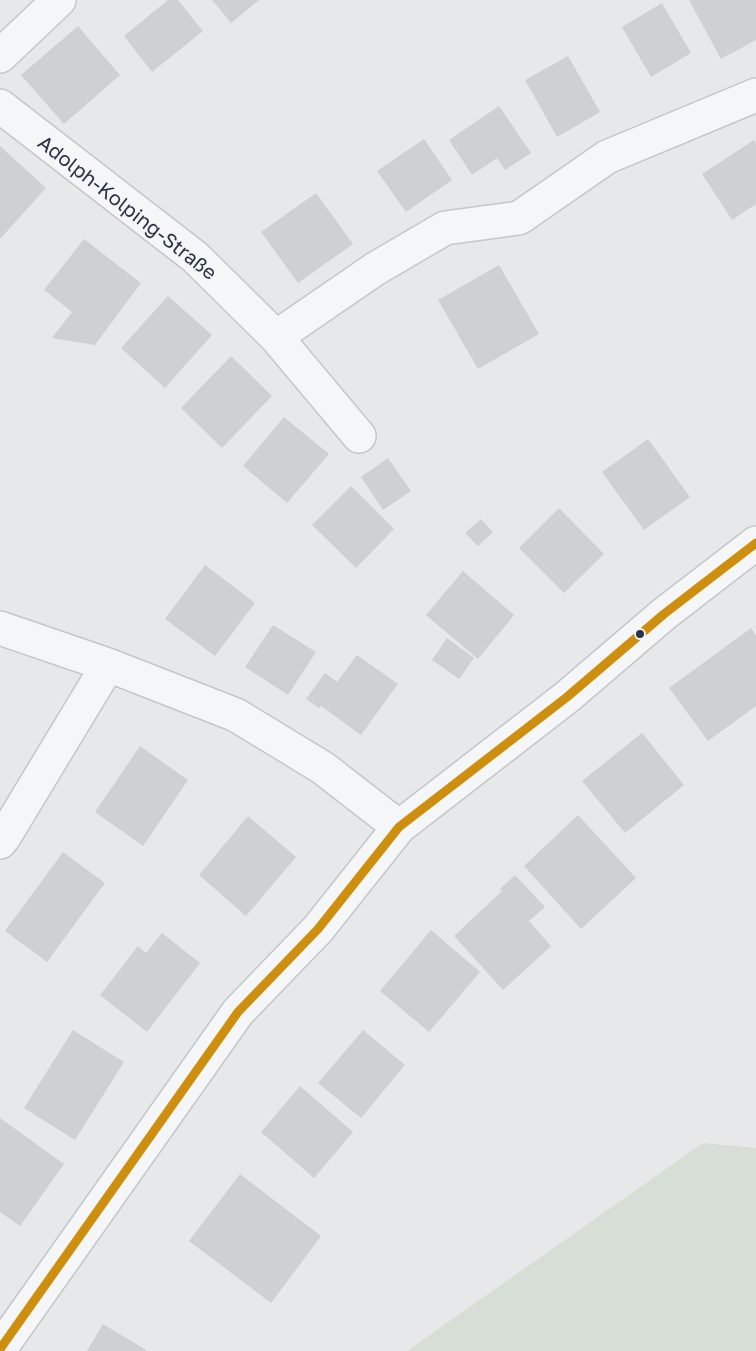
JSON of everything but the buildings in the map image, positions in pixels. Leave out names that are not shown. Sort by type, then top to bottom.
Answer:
[{"type":"street","points":[[0,56],[59,0]]},
{"type":"street","points":[[276,337],[375,269],[446,228],[519,218],[607,157],[756,95]]},
{"type":"street","name":"Adolph-Kolping-Straße","points":[[0,106],[195,258],[276,337],[359,436]]},
{"type":"street","points":[[0,1349],[237,1012],[318,929],[399,827],[567,696],[664,614],[756,543]]},
{"type":"street","points":[[0,628],[108,665],[237,715],[323,768],[399,827]]},
{"type":"street","points":[[0,842],[108,665]]},
{"type":"shaded area","points":[[703,1143],[756,1148],[756,1351],[407,1351]]},
{"type":"transit line","points":[[0,1349],[238,1012],[318,929],[399,827],[567,697],[664,614],[756,543]]}]
